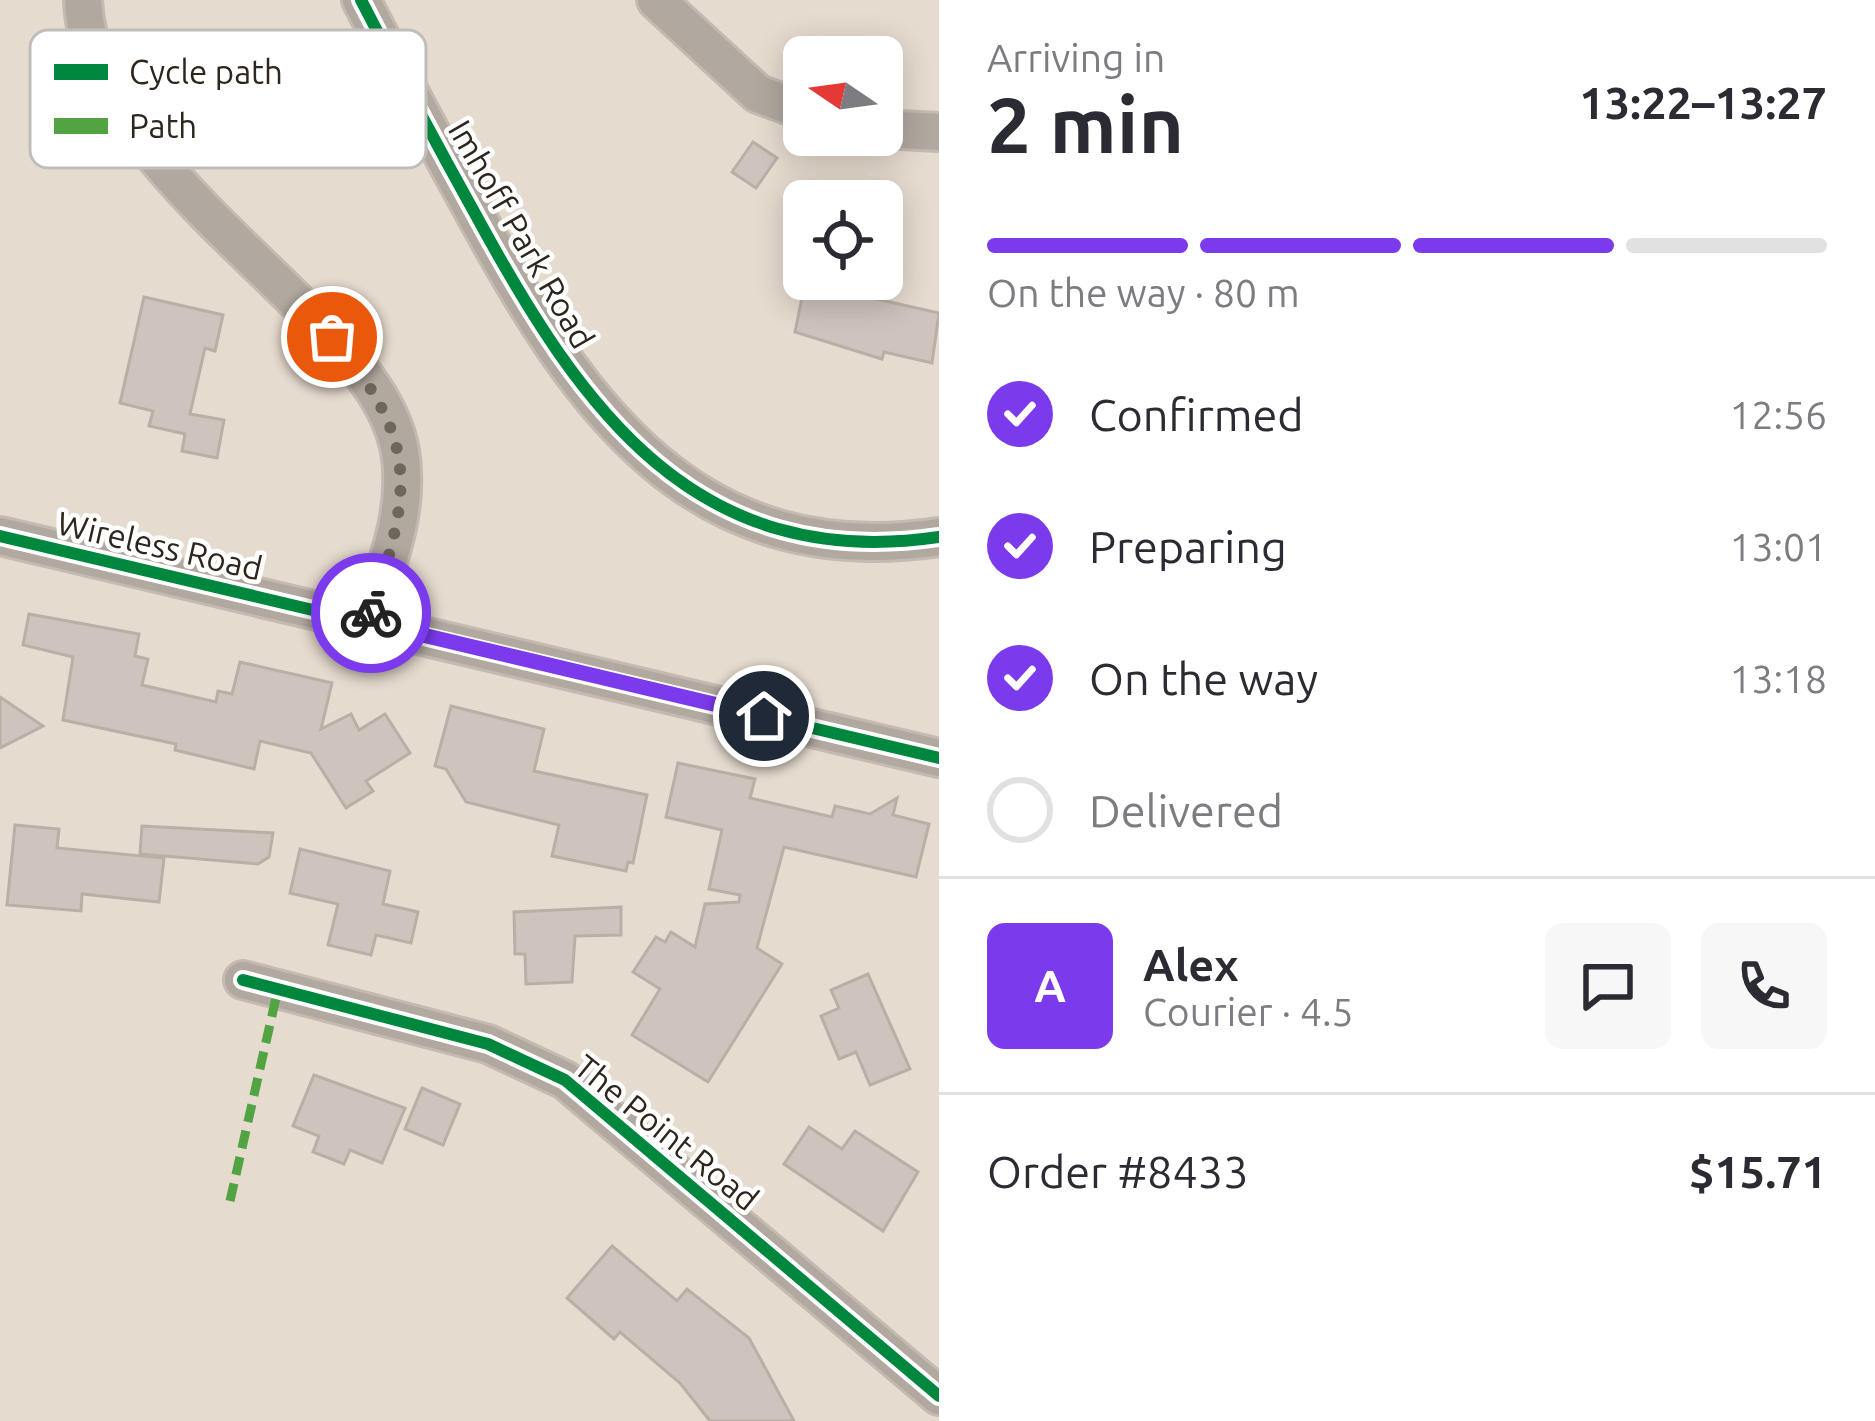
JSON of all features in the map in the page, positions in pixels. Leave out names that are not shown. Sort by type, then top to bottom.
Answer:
[{"type":"street","points":[[83,0],[88,30]]},
{"type":"street","name":"Imhoff Park Road","points":[[362,0],[378,30]]},
{"type":"street","points":[[656,0],[758,94],[783,103]]},
{"type":"street","name":"Imhoff Park Road","points":[[426,120],[529,313],[600,412],[654,464],[715,505],[782,528],[841,540],[939,537]]},
{"type":"street","points":[[903,130],[939,132]]},
{"type":"street","points":[[171,168],[332,337],[381,401],[400,450],[402,494],[398,531],[368,622]]},
{"type":"street","name":"Wireless Road","points":[[0,536],[939,758]]},
{"type":"street","name":"The Point Road","points":[[243,980],[488,1044],[565,1080],[939,1396]]},
{"type":"building","points":[[753,142],[777,158],[756,188],[732,172]]},
{"type":"building","points":[[144,297],[223,315],[215,351],[205,348],[190,414],[224,420],[217,458],[182,451],[185,434],[149,426],[153,411],[120,403]]},
{"type":"building","points":[[802,300],[881,300],[939,313],[932,363],[884,352],[882,359],[795,332]]},
{"type":"building","points":[[29,614],[139,634],[135,656],[148,659],[142,685],[216,702],[218,691],[232,694],[240,662],[332,683],[321,729],[351,714],[359,730],[385,714],[410,753],[366,781],[373,791],[346,808],[311,753],[260,741],[254,769],[175,750],[176,744],[63,720],[73,657],[23,645]]},
{"type":"building","points":[[0,697],[43,726],[0,748]]},
{"type":"building","points":[[451,706],[544,729],[534,771],[647,795],[633,863],[628,862],[626,871],[552,856],[559,825],[466,802],[446,769],[435,766]]},
{"type":"building","points":[[678,763],[755,779],[750,798],[832,817],[835,806],[870,814],[897,798],[893,815],[929,824],[916,877],[784,847],[757,948],[782,964],[708,1082],[632,1035],[660,989],[633,972],[656,937],[665,942],[671,932],[695,947],[705,904],[739,902],[740,895],[709,889],[722,830],[666,817]]},
{"type":"building","points":[[15,825],[59,829],[57,848],[164,858],[159,902],[82,894],[81,911],[7,905]]},
{"type":"building","points":[[142,826],[273,833],[269,857],[258,864],[140,854]]},
{"type":"building","points":[[300,849],[390,871],[383,904],[418,912],[411,943],[376,935],[371,955],[328,945],[338,904],[290,893]]},
{"type":"building","points":[[621,907],[621,935],[575,936],[572,982],[526,984],[525,954],[515,954],[514,912]]},
{"type":"building","points":[[868,974],[910,1069],[870,1085],[856,1052],[839,1059],[821,1016],[839,1008],[831,990]]},
{"type":"building","points":[[314,1075],[405,1108],[382,1163],[350,1150],[344,1164],[313,1152],[319,1136],[293,1126]]},
{"type":"building","points":[[422,1088],[460,1104],[443,1145],[405,1129]]},
{"type":"building","points":[[809,1127],[842,1149],[855,1131],[918,1172],[883,1231],[784,1164]]},
{"type":"building","points":[[612,1246],[677,1301],[687,1289],[749,1338],[794,1421],[710,1421],[680,1383],[620,1332],[614,1339],[567,1298]]},
{"type":"marked path","points":[[230,1201],[278,989]]},
{"type":"cycle path","points":[[361,0],[377,30]]},
{"type":"cycle path","points":[[426,123],[517,288],[559,353],[605,412],[656,462],[713,502],[779,529],[853,541],[939,537]]},
{"type":"cycle path","points":[[0,536],[939,758]]},
{"type":"cycle path","points":[[243,980],[488,1044],[565,1080],[939,1396]]},
{"type":"way so far","points":[[332,337],[381,401],[400,450],[398,531],[371,613]]},
{"type":"route","points":[[371,613],[368,622],[764,716]]}]
